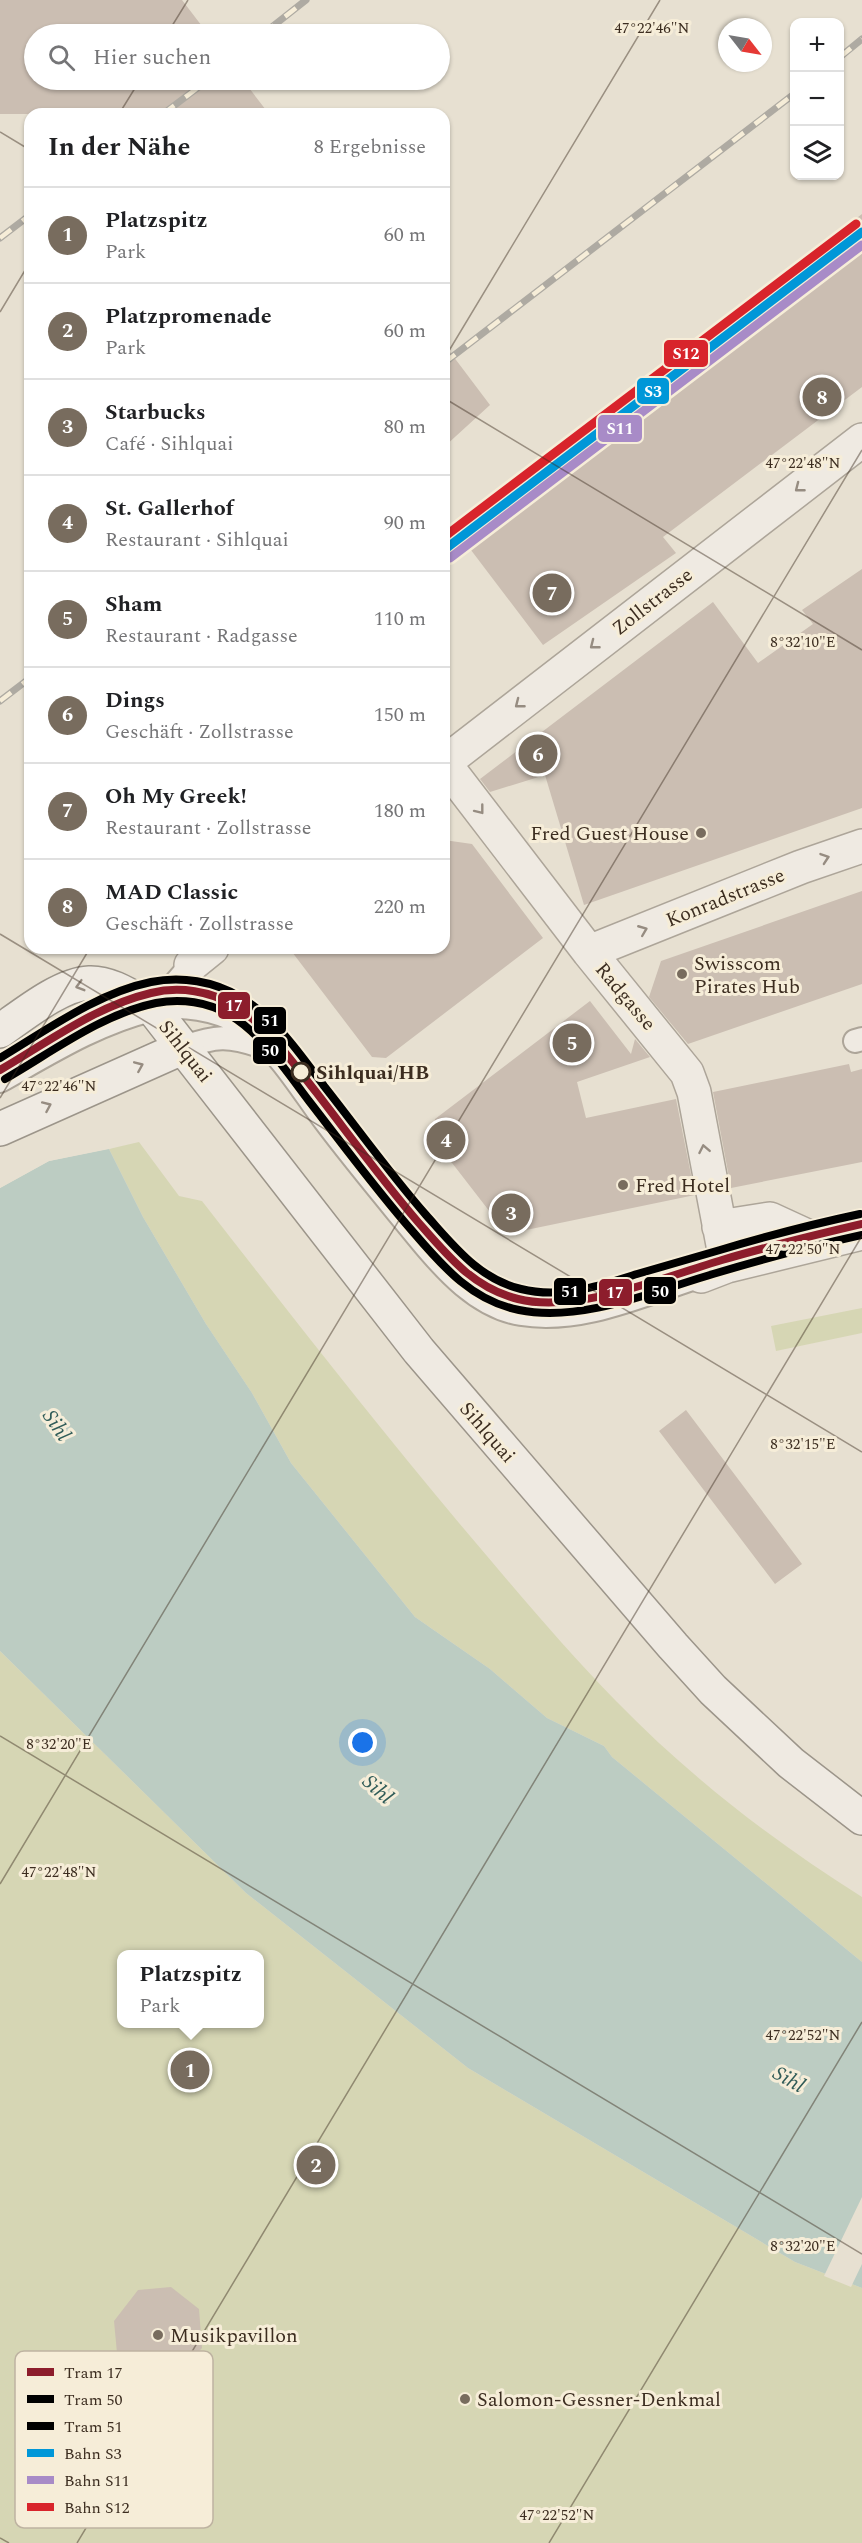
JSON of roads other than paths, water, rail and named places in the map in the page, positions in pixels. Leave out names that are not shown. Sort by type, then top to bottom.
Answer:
[{"type":"street","name":"Zollstrasse","points":[[450,758],[862,440]]},
{"type":"street","name":"Radgasse","points":[[450,771],[589,952],[687,1073],[694,1092],[719,1227],[714,1271]]},
{"type":"street","name":"Konradstrasse","points":[[589,952],[801,867],[862,846]]},
{"type":"street","points":[[0,1031],[35,1006],[68,989],[89,983],[117,989],[153,1009]]},
{"type":"street","name":"Sihlquai","points":[[153,1009],[419,1351],[673,1646],[713,1690],[791,1763],[859,1813]]},
{"type":"street","points":[[0,1129],[184,1047]]},
{"type":"street","points":[[719,1227],[770,1219],[820,1242]]},
{"type":"street","points":[[714,1271],[862,1233]]},
{"type":"lane","points":[[153,1009],[201,956]]},
{"type":"lane","points":[[0,1081],[65,1045],[114,1022],[153,1009],[189,1008],[219,1013],[244,1026],[272,1051],[356,1161],[437,1260],[457,1280],[486,1301],[520,1314],[555,1317],[596,1310],[714,1271]]},
{"type":"lane","points":[[184,1047],[213,1037],[235,1038],[272,1051]]},
{"type":"water","name":"Sihl","points":[[109,1149],[143,1217],[206,1324],[252,1393],[291,1463],[415,1617],[490,1669],[547,1718],[604,1746],[612,1757],[862,1962],[862,2288],[795,2262],[468,2068],[246,1893],[0,1651],[0,1188],[49,1161]]},
{"type":"railway","points":[[276,24],[306,0]]},
{"type":"railway","points":[[844,54],[862,39]]},
{"type":"railway","points":[[171,108],[195,90]]},
{"type":"railway","points":[[450,358],[790,97]]},
{"type":"railway","points":[[0,238],[24,220]]},
{"type":"railway","points":[[0,701],[24,683]]},
{"type":"tram line","name":"51","points":[[0,1058],[92,1003],[131,987],[162,980],[197,981],[219,987],[240,997],[276,1026],[400,1184],[468,1260],[492,1278],[536,1292],[565,1292],[594,1287],[773,1235],[860,1214]]},
{"type":"tram line","name":"17","points":[[0,1070],[73,1026],[131,999],[162,991],[184,990],[205,993],[226,1001],[259,1024],[279,1046],[392,1190],[451,1258],[474,1279],[487,1287],[518,1299],[567,1302],[593,1298],[648,1284],[757,1250],[862,1224]]},
{"type":"tram line","name":"50","points":[[5,1079],[78,1035],[136,1008],[156,1003],[185,1001],[204,1004],[222,1011],[242,1023],[273,1054],[387,1201],[448,1270],[473,1291],[487,1299],[519,1310],[543,1313],[592,1309],[769,1258],[862,1235]]},
{"type":"rail line","name":"S12","points":[[450,532],[856,224]]},
{"type":"rail line","name":"S3","points":[[450,545],[862,232]]},
{"type":"rail line","name":"S11","points":[[450,558],[862,245]]},
{"type":"place","name":"MAD Classic","points":[[822,397]]},
{"type":"place","name":"Oh My Greek!","points":[[552,593]]},
{"type":"place","name":"Dings","points":[[538,754]]},
{"type":"place","name":"Fred Guest House","points":[[701,833]]},
{"type":"place","name":"Swisscom Pirates Hub","points":[[682,974]]},
{"type":"place","name":"Sham","points":[[572,1043]]},
{"type":"place","name":"Sihlquai/HB","points":[[301,1072]]},
{"type":"place","name":"St. Gallerhof","points":[[446,1140]]},
{"type":"place","name":"Fred Hotel","points":[[623,1185]]},
{"type":"place","name":"Starbucks","points":[[511,1213]]},
{"type":"place","name":"Platzspitz","points":[[190,2070]]},
{"type":"place","name":"Platzpromenade","points":[[316,2165]]},
{"type":"place","name":"Musikpavillon","points":[[158,2335]]},
{"type":"place","name":"Salomon-Gessner-Denkmal","points":[[465,2399]]}]
